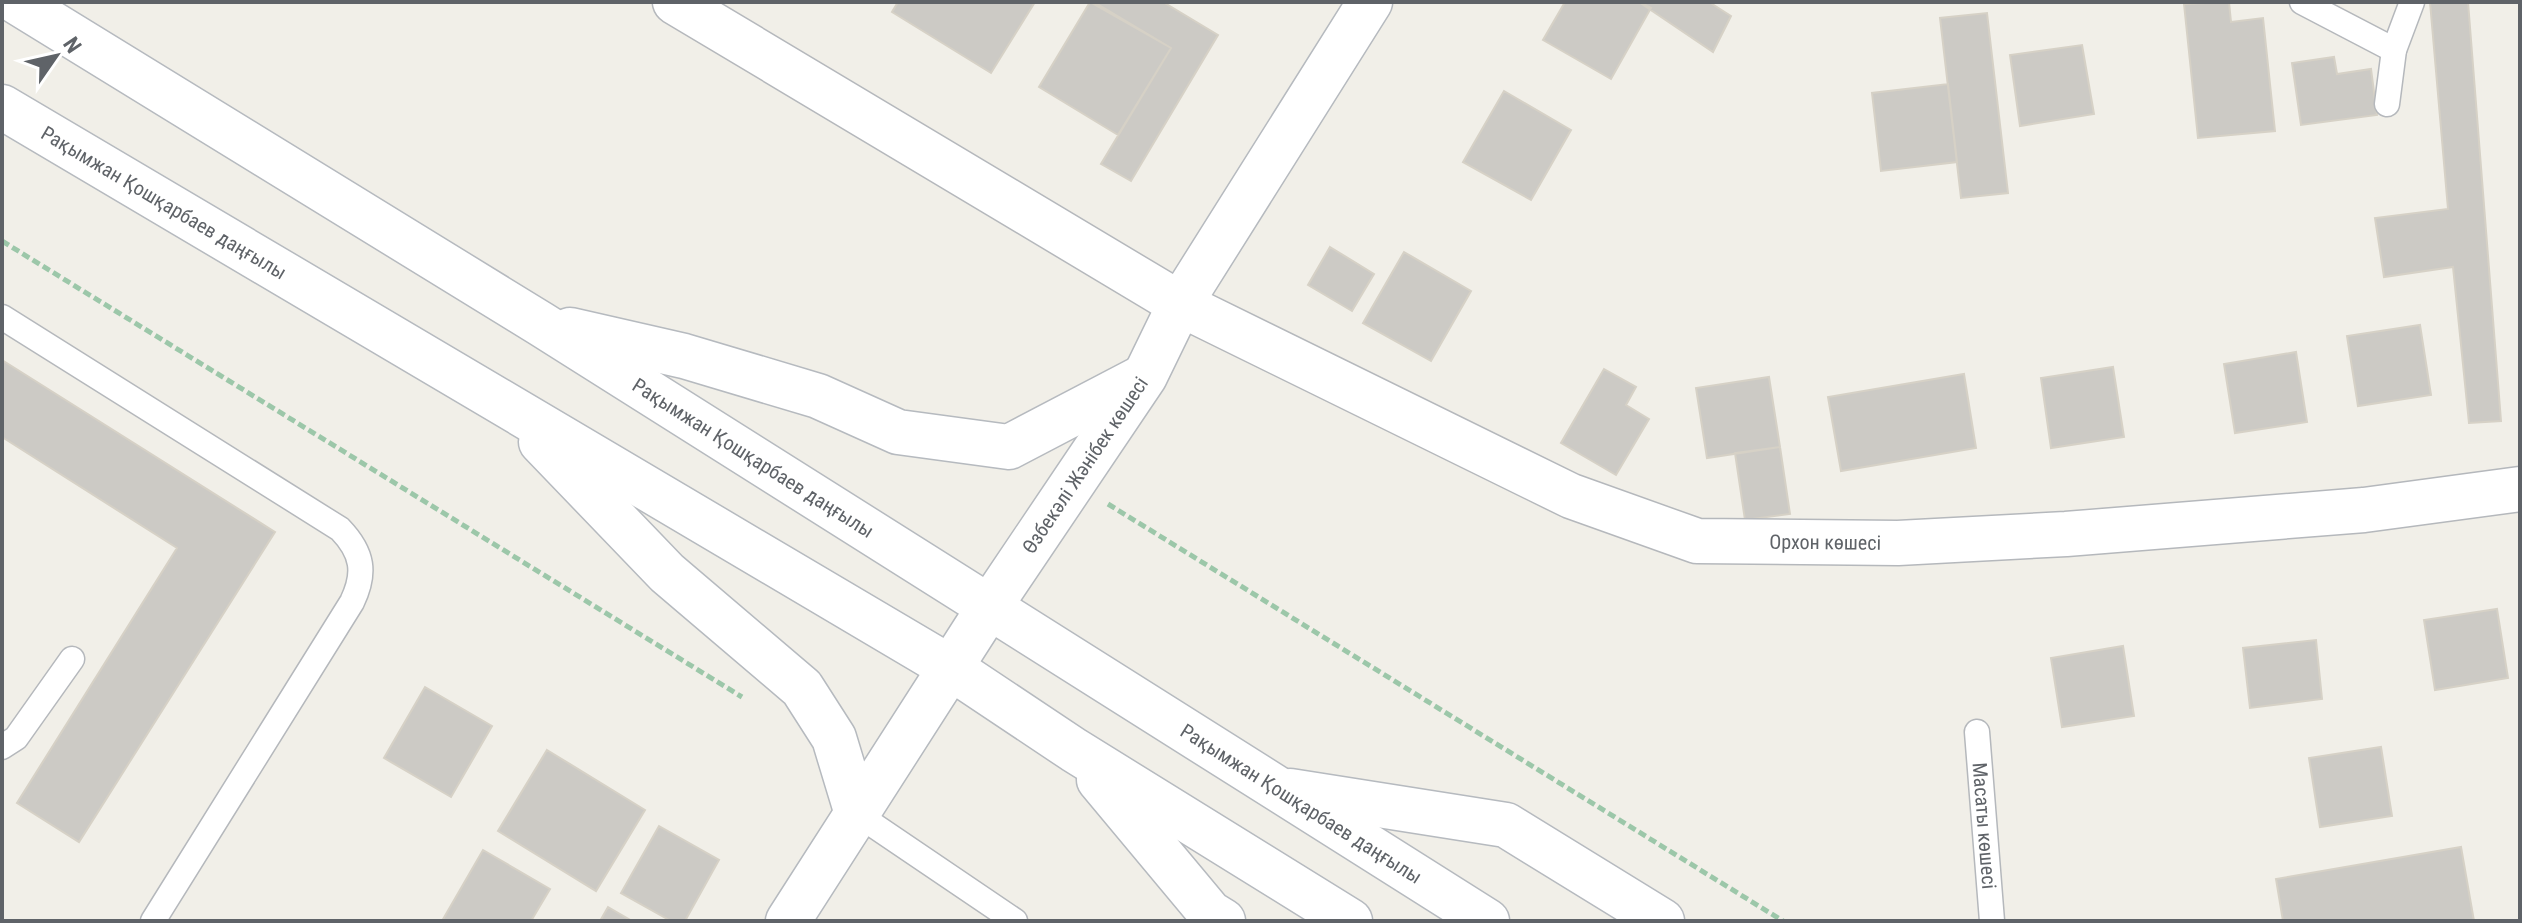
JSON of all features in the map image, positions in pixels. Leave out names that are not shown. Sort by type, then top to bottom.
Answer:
[{"type":"main road","name":"Рақымжан Қошқарбаев даңғылы","points":[[17,2],[541,324],[988,609],[1487,921]]},
{"type":"main road","name":"Орхон көшесі","points":[[675,2],[1180,304],[1571,496],[1697,541],[1898,543],[2066,534],[2364,510],[2520,489]]},
{"type":"main road","name":"Өзбекәлі Жәнібек көшесі","points":[[788,921],[988,609],[1145,376],[1180,304],[1370,2]]},
{"type":"main road","name":"Рақымжан Қошқарбаев даңғылы","points":[[2,107],[951,668],[1074,750],[1350,921]]},
{"type":"main road","points":[[541,324],[684,356],[818,396],[898,432],[1009,447],[1145,376]]},
{"type":"main road","points":[[504,403],[667,573],[802,688],[834,738],[857,814]]},
{"type":"main road","points":[[1074,750],[1210,913],[1223,921]]},
{"type":"main road","points":[[1272,788],[1506,825],[1662,921]]},
{"type":"lane","points":[[2302,2],[2394,50]]},
{"type":"lane","points":[[2387,104],[2394,50],[2412,2]]},
{"type":"lane","points":[[2,317],[340,529],[354,544],[361,562],[361,582],[352,602],[153,921]]},
{"type":"lane","points":[[2,747],[16,738],[72,659]]},
{"type":"lane","name":"Масаты көшесі","points":[[1977,732],[1992,921]]},
{"type":"lane","points":[[857,814],[1015,921]]},
{"type":"path","points":[[2,241],[750,703]]},
{"type":"path","points":[[1073,482],[1783,921]]},
{"type":"building","points":[[898,2],[1035,2],[991,73],[892,12]]},
{"type":"building","points":[[1090,2],[1171,48],[1118,135],[1039,87]]},
{"type":"building","points":[[1094,2],[1163,2],[1218,35],[1131,181],[1101,164],[1171,48]]},
{"type":"building","points":[[1565,2],[1640,2],[1651,8],[1611,79],[1543,40]]},
{"type":"building","points":[[1639,2],[1709,2],[1731,16],[1713,52]]},
{"type":"building","points":[[2229,2],[2231,22],[2263,18],[2275,131],[2198,138],[2184,4]]},
{"type":"building","points":[[2430,2],[2468,2],[2501,421],[2469,423],[2453,267],[2384,277],[2375,218],[2448,209]]},
{"type":"building","points":[[1987,13],[2008,193],[1961,198],[1940,18]]},
{"type":"building","points":[[2082,45],[2094,114],[2020,126],[2010,55]]},
{"type":"building","points":[[2334,57],[2337,74],[2371,69],[2377,115],[2301,125],[2292,63]]},
{"type":"building","points":[[1948,84],[1957,162],[1881,171],[1872,93]]},
{"type":"building","points":[[1504,91],[1571,130],[1531,200],[1463,162]]},
{"type":"building","points":[[1330,247],[1374,274],[1352,311],[1308,285]]},
{"type":"building","points":[[1404,252],[1471,291],[1431,361],[1363,323]]},
{"type":"building","points":[[2420,325],[2431,395],[2358,406],[2347,336]]},
{"type":"building","points":[[2296,352],[2307,422],[2235,433],[2224,364]]},
{"type":"building","points":[[2,360],[275,532],[79,842],[17,803],[177,548],[2,437]]},
{"type":"building","points":[[2113,367],[2124,437],[2051,448],[2041,378]]},
{"type":"building","points":[[1604,369],[1636,387],[1626,405],[1649,419],[1616,475],[1561,443]]},
{"type":"building","points":[[1964,374],[1976,448],[1841,471],[1828,397]]},
{"type":"building","points":[[1769,377],[1780,447],[1707,458],[1696,388]]},
{"type":"building","points":[[1780,447],[1790,514],[1745,520],[1735,453]]},
{"type":"building","points":[[2497,609],[2508,678],[2435,690],[2424,620]]},
{"type":"building","points":[[2316,640],[2322,699],[2250,708],[2243,648]]},
{"type":"building","points":[[2123,646],[2134,716],[2062,727],[2051,658]]},
{"type":"building","points":[[425,687],[492,726],[451,797],[384,758]]},
{"type":"building","points":[[2381,747],[2392,816],[2320,827],[2309,758]]},
{"type":"building","points":[[547,750],[645,810],[596,891],[498,831]]},
{"type":"building","points":[[659,826],[719,860],[685,921],[671,921],[621,893]]},
{"type":"building","points":[[2461,847],[2474,921],[2283,921],[2276,879]]},
{"type":"building","points":[[483,850],[550,889],[531,921],[442,921]]},
{"type":"building","points":[[608,907],[632,921],[600,921]]}]
